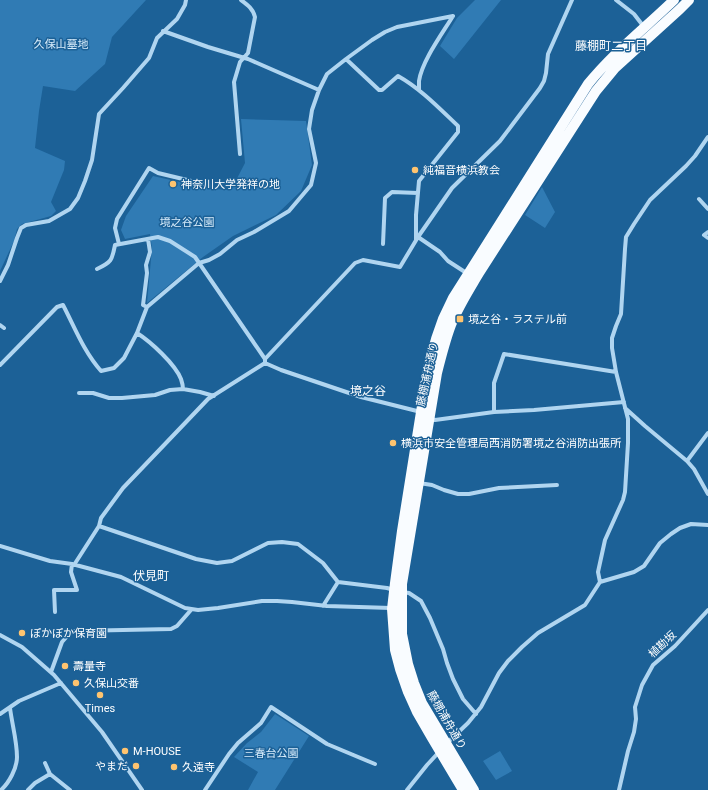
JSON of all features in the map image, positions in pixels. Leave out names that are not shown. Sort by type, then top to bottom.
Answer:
[{"type":"main road","name":"藤棚浦舟通り","points":[[463,790],[417,712],[408,692],[395,650],[402,531],[420,412],[429,364],[443,319],[453,298],[472,276],[596,91],[674,0]]},
{"type":"main road","name":"藤棚浦舟通り","points":[[648,31],[680,9],[688,0]]},
{"type":"main road","name":"藤棚浦舟通り","points":[[398,591],[419,483],[441,355],[451,325],[472,276]]},
{"type":"main road","name":"藤棚浦舟通り","points":[[397,609],[414,683],[422,702],[474,790]]},
{"type":"street","points":[[0,281],[8,265],[16,238],[21,228],[26,225],[49,221],[70,209],[78,198],[92,160],[99,114],[148,58],[158,38],[177,19],[185,5],[186,0]]},
{"type":"street","points":[[240,154],[234,82],[240,62],[248,52],[255,17],[252,8],[241,0]]},
{"type":"street","points":[[55,612],[54,590],[77,590],[71,572],[73,565],[99,526],[101,518],[123,488],[208,399],[265,361],[355,263],[363,260],[400,267],[452,188],[500,141],[540,88],[546,73],[548,54],[572,0]]},
{"type":"street","points":[[616,0],[634,14],[648,31]]},
{"type":"street","points":[[0,365],[20,342],[57,307],[63,305],[90,358],[101,371],[114,368],[124,358],[137,333],[147,307],[199,263],[220,254],[237,240],[254,232],[289,211],[311,185],[316,163],[310,129],[312,110],[319,90],[327,74],[385,32],[397,27],[453,16],[433,48],[424,66],[419,81],[420,90]]},
{"type":"street","points":[[164,31],[244,58],[319,90]]},
{"type":"street","points":[[346,59],[379,90],[382,90],[398,76],[410,83],[420,90],[458,126],[458,132],[419,181],[417,239]]},
{"type":"street","points":[[600,582],[598,572],[603,547],[623,500],[628,443],[628,419],[616,372],[612,348],[613,337],[620,314],[626,237],[650,200],[696,156],[708,137]]},
{"type":"street","points":[[119,244],[115,228],[118,219],[150,168],[158,173],[212,186]]},
{"type":"street","points":[[383,244],[386,198],[392,192],[418,193]]},
{"type":"street","points":[[699,199],[708,209]]},
{"type":"street","points":[[708,232],[704,235],[708,238]]},
{"type":"street","points":[[97,269],[108,264],[112,260],[116,245],[158,237],[170,241],[195,257],[265,361],[281,370],[361,397],[420,412],[430,419],[435,420],[494,412],[624,402]]},
{"type":"street","points":[[147,307],[143,304],[147,273],[146,266],[150,252],[148,239]]},
{"type":"street","points":[[417,239],[440,252],[448,261],[472,276]]},
{"type":"street","points":[[0,325],[4,328]]},
{"type":"street","points":[[137,333],[153,345],[175,369],[181,379],[183,389]]},
{"type":"street","points":[[494,412],[494,383],[504,354],[616,372]]},
{"type":"street","points":[[79,393],[93,393],[109,398],[122,398],[155,395],[170,390],[183,389],[214,396]]},
{"type":"street","points":[[625,407],[694,468],[708,494]]},
{"type":"street","points":[[687,462],[708,433]]},
{"type":"street","points":[[419,483],[432,485],[458,494],[469,494],[499,488],[557,485]]},
{"type":"street","points":[[407,790],[432,759],[468,724],[476,714],[499,673],[508,661],[538,633],[585,605],[600,582],[634,572],[644,566],[660,543],[680,528],[691,524],[707,524]]},
{"type":"street","points":[[99,526],[196,559],[217,563],[232,561],[268,543],[282,542],[298,544],[322,563],[338,582],[386,588],[409,593],[421,601],[430,618],[443,649],[447,663],[463,699],[476,714]]},
{"type":"street","points":[[0,546],[121,577],[191,610],[218,608],[262,601],[292,602],[324,606],[397,609]]},
{"type":"street","points":[[324,606],[338,582]]},
{"type":"street","points":[[51,672],[62,642],[69,634],[75,631],[171,629],[177,626],[191,610]]},
{"type":"street","name":"植勘坂","points":[[619,790],[634,732],[636,719],[635,706],[642,685],[653,665],[675,646],[708,610]]},
{"type":"street","points":[[0,635],[22,647],[51,672],[102,732],[142,790]]},
{"type":"street","points":[[0,714],[19,702],[61,683]]},
{"type":"street","points":[[205,790],[229,754],[238,743],[261,722],[271,706],[327,744],[375,764]]},
{"type":"street","points":[[1,790],[7,785],[13,774],[17,759],[10,708]]},
{"type":"street","points":[[45,763],[50,774],[70,790]]},
{"type":"street","points":[[28,790],[35,783],[50,774]]},
{"type":"green space","name":"久保山墓地","points":[[0,0],[146,0],[112,37],[105,64],[75,91],[43,86],[35,148],[65,161],[64,170],[51,202],[56,211],[51,216],[22,224],[17,229],[14,241],[0,271]]},
{"type":"green space","points":[[475,0],[501,0],[454,59],[440,46],[457,18]]},
{"type":"green space","name":"境之谷公園","points":[[241,119],[306,121],[312,165],[301,191],[276,215],[233,236],[203,257],[147,303],[152,248],[150,234],[125,239],[121,230],[126,216],[153,176],[211,189],[231,190],[245,163]]},
{"type":"green space","points":[[542,187],[555,212],[545,228],[525,215]]},
{"type":"green space","name":"三春台公園","points":[[275,714],[309,736],[275,790],[248,790],[258,772],[234,757],[247,743],[261,732]]},
{"type":"green space","points":[[500,751],[512,771],[496,780],[483,761]]},
{"type":"place","name":"純福音横浜教会","points":[[415,170]]},
{"type":"place","name":"神奈川大学発祥の地","points":[[173,184]]},
{"type":"place","name":"境之谷・ラステル前","points":[[460,319]]},
{"type":"place","name":"横浜市安全管理局西消防署境之谷消防出張所","points":[[393,443]]},
{"type":"place","name":"ぽかぽか保育園","points":[[22,633]]},
{"type":"place","name":"壽量寺","points":[[65,666]]},
{"type":"place","name":"久保山交番","points":[[76,683]]},
{"type":"place","name":"Times","points":[[100,695]]},
{"type":"place","name":"M-HOUSE","points":[[125,751]]},
{"type":"place","name":"やまだ","points":[[136,766]]},
{"type":"place","name":"久遠寺","points":[[174,767]]},
{"type":"district","name":"藤棚町二丁目","points":[[611,46]]},
{"type":"district","name":"境之谷","points":[[368,391]]},
{"type":"district","name":"伏見町","points":[[151,576]]}]
